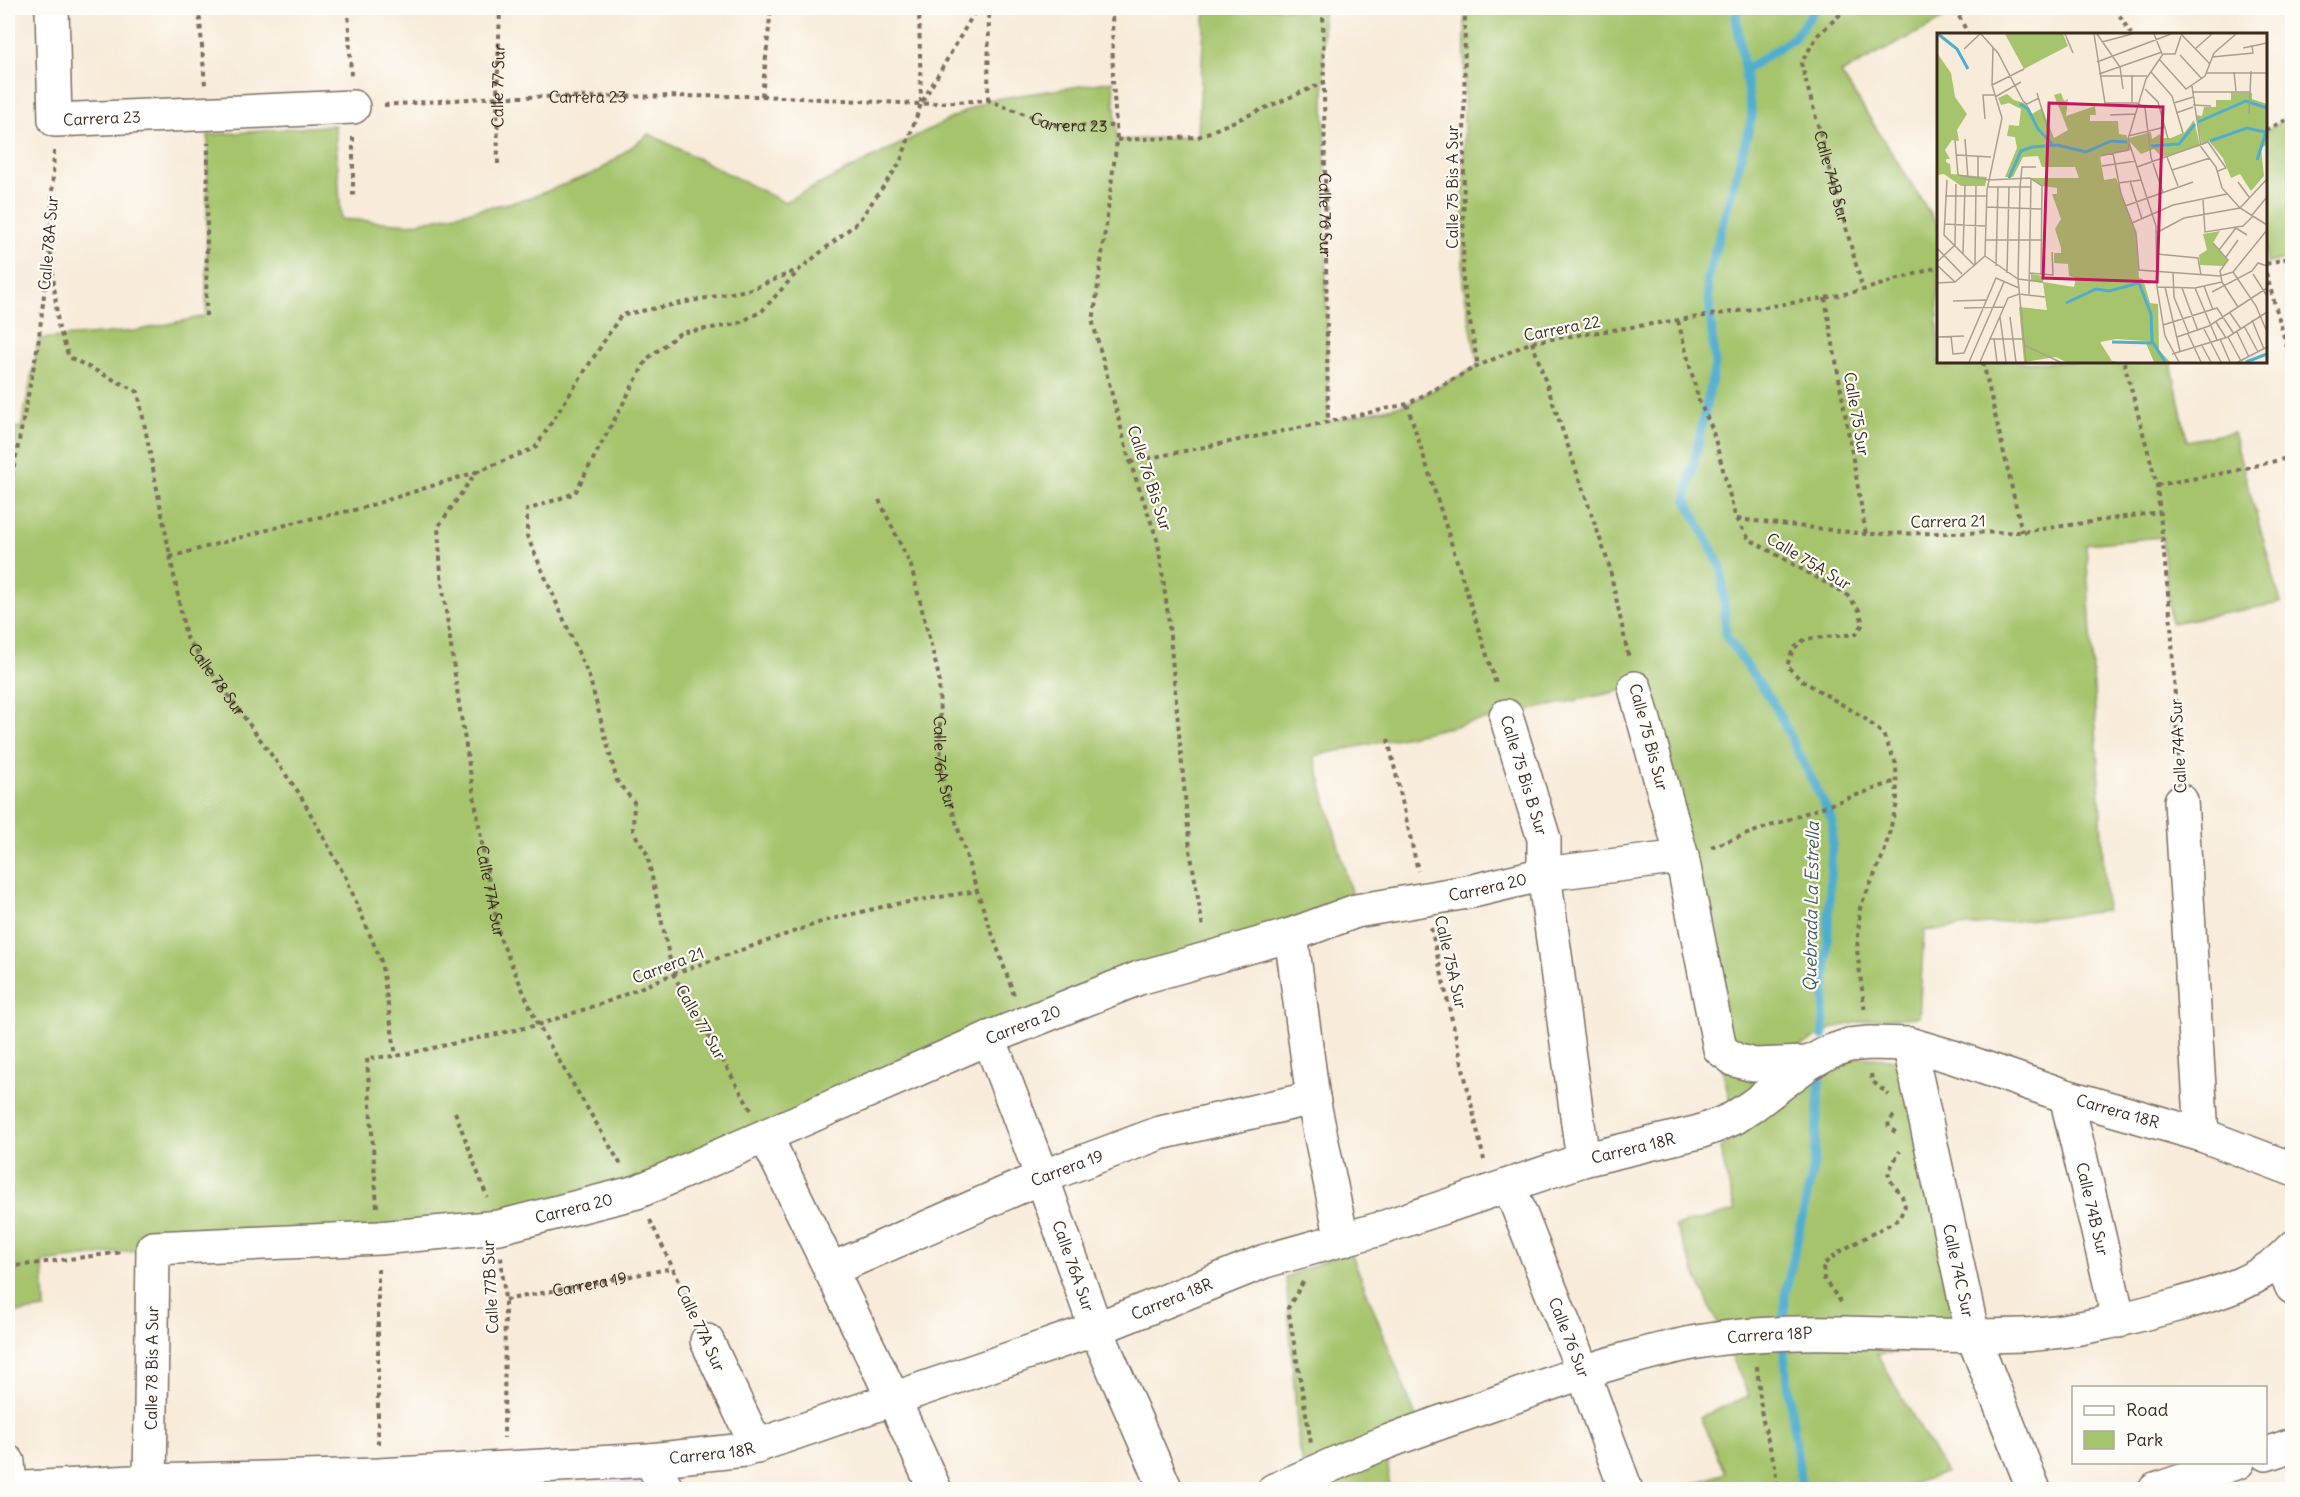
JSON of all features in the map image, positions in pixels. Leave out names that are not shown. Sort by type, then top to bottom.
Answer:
[{"type":"street","points":[[52,8],[55,120]]},
{"type":"street","name":"Carrera 23","points":[[55,120],[352,107]]},
{"type":"street","name":"Calle 75 Bis Sur","points":[[1635,688],[1682,857],[1720,1049],[1735,1060],[1754,1065],[1809,1063]]},
{"type":"street","name":"Calle 75 Bis B Sur","points":[[1506,716],[1544,839],[1544,874],[1583,1160]]},
{"type":"street","name":"Calle 74A Sur","points":[[2181,801],[2202,1135]]},
{"type":"street","name":"Carrera 20","points":[[153,1248],[379,1238],[499,1227],[637,1192],[989,1038],[1139,978],[1291,935],[1356,910],[1473,891],[1544,874],[1682,857]]},
{"type":"street","points":[[1291,935],[1333,1242]]},
{"type":"street","name":"Calle 76A Sur","points":[[989,1038],[1042,1176],[1096,1329],[1166,1490]]},
{"type":"street","name":"Carrera 18R","points":[[9,1489],[377,1482],[504,1469],[720,1454],[757,1447],[1096,1329],[1234,1272],[1583,1160],[1699,1132],[1734,1118],[1809,1063],[1829,1052],[1849,1045],[1909,1044],[2066,1096],[2202,1135],[2292,1169]]},
{"type":"street","name":"Calle 74C Sur","points":[[1909,1044],[1973,1336],[2034,1490]]},
{"type":"street","name":"Calle 74B Sur","points":[[2066,1096],[2119,1321]]},
{"type":"street","name":"Carrera 19","points":[[830,1270],[1042,1176],[1160,1133],[1314,1098]]},
{"type":"street","points":[[766,1137],[894,1400],[935,1490]]},
{"type":"street","name":"Calle 76 Sur","points":[[1500,1187],[1583,1372],[1626,1490]]},
{"type":"street","name":"Calle 78 Bis A Sur","points":[[150,1485],[153,1248]]},
{"type":"street","name":"Carrera 18P","points":[[1274,1490],[1381,1444],[1583,1372],[1642,1354],[1699,1342],[1756,1335],[2026,1335],[2119,1321],[2209,1296],[2288,1266]]},
{"type":"street","name":"Calle 77A Sur","points":[[707,1341],[757,1447]]},
{"type":"street","points":[[2267,1453],[2292,1445]]},
{"type":"street","points":[[650,1460],[668,1490]]},
{"type":"street","points":[[8,1462],[9,1489]]},
{"type":"street","points":[[2155,1490],[2232,1464]]},
{"type":"path","points":[[199,8],[207,114],[206,316]]},
{"type":"path","name":"Calle 77 Sur","points":[[498,164],[496,97],[500,8]]},
{"type":"path","points":[[762,96],[771,8]]},
{"type":"path","points":[[919,8],[921,104]]},
{"type":"path","points":[[170,557],[300,521],[359,509],[476,472],[535,448],[621,315],[752,289],[800,269],[858,222],[900,163],[921,104],[977,8]]},
{"type":"path","points":[[988,100],[989,8]]},
{"type":"path","name":"Calle 76 Bis Sur","points":[[1112,8],[1117,140],[1093,323],[1130,462],[1158,542],[1168,615],[1190,850],[1208,958]]},
{"type":"path","name":"Calle 76 Sur","points":[[1323,8],[1328,422]]},
{"type":"path","name":"Calle 75 Bis A Sur","points":[[1465,8],[1463,284],[1478,366]]},
{"type":"path","name":"Calle 74B Sur","points":[[1847,8],[1818,35],[1801,63],[1863,290]]},
{"type":"path","points":[[1954,8],[1967,33]]},
{"type":"path","points":[[2115,8],[2130,33]]},
{"type":"path","name":"Carrera 23","points":[[1117,140],[1198,136],[1323,83]]},
{"type":"path","name":"Carrera 23","points":[[352,107],[496,97],[762,96],[921,104],[988,100],[1053,125],[1116,126]]},
{"type":"path","points":[[2267,129],[2292,117]]},
{"type":"path","name":"Calle 78A Sur","points":[[12,476],[38,345],[50,243],[55,120]]},
{"type":"path","name":"Calle 78 Sur","points":[[50,243],[58,325],[69,357],[138,392],[186,637],[299,794],[346,878],[381,961],[396,1056]]},
{"type":"path","points":[[2267,263],[2292,257]]},
{"type":"path","name":"Carrera 22","points":[[1130,462],[1407,404],[1478,366],[1532,342],[1825,298],[1863,290],[1937,267]]},
{"type":"path","name":"Calle 77 Sur","points":[[766,1137],[673,974],[647,854],[633,831],[634,802],[617,781],[590,679],[527,536],[527,510],[575,493],[647,359],[680,333],[736,324],[762,311],[800,269]]},
{"type":"path","points":[[2267,280],[2292,364]]},
{"type":"path","name":"Calle 75 Sur","points":[[1825,298],[1866,534]]},
{"type":"path","name":"Calle 75A Sur","points":[[1678,321],[1699,400],[1712,428],[1736,519],[1749,539],[1847,595],[1859,610],[1863,624],[1856,634],[1805,639],[1793,649],[1788,666],[1801,680],[1863,717],[1883,734],[1896,764],[1897,803],[1884,853],[1860,908],[1857,950],[1869,1043]]},
{"type":"path","name":"Calle 75 Bis Sur","points":[[1532,342],[1609,565],[1635,688]]},
{"type":"path","points":[[1983,363],[2022,532]]},
{"type":"path","name":"Calle 74A Sur","points":[[2124,363],[2157,485],[2171,623],[2181,801]]},
{"type":"path","name":"Calle 75 Bis B Sur","points":[[1407,404],[1506,716]]},
{"type":"path","points":[[2157,485],[2225,473],[2292,457]]},
{"type":"path","name":"Calle 77A Sur","points":[[476,472],[438,527],[441,575],[459,704],[500,938],[538,1025],[637,1192],[707,1341]]},
{"type":"path","name":"Calle 76A Sur","points":[[879,500],[911,566],[939,677],[941,773],[977,891],[1025,1024]]},
{"type":"path","name":"Carrera 21","points":[[1736,519],[1866,534],[2022,532],[2159,512]]},
{"type":"path","name":"Calle 75A Sur","points":[[1388,739],[1424,898],[1500,1187]]},
{"type":"path","points":[[1682,857],[1896,781]]},
{"type":"path","name":"Carrera 21","points":[[367,1058],[396,1056],[538,1025],[824,921],[890,905],[977,891]]},
{"type":"path","points":[[1869,1043],[1869,1068],[1872,1081],[1895,1100]]},
{"type":"path","points":[[1898,1108],[1888,1122],[1889,1128],[1898,1133]]},
{"type":"path","name":"Calle 77B Sur","points":[[455,1112],[499,1227],[506,1300],[504,1469]]},
{"type":"path","points":[[1849,1334],[1849,1320],[1835,1292],[1824,1279],[1823,1265],[1839,1252],[1899,1219],[1905,1206],[1888,1172],[1902,1148]]},
{"type":"path","points":[[1317,1472],[1288,1308],[1333,1242]]},
{"type":"path","points":[[8,1267],[153,1248]]},
{"type":"path","name":"Carrera 19","points":[[506,1300],[673,1268]]},
{"type":"path","points":[[1756,1335],[1762,1417],[1775,1466],[1777,1490]]},
{"type":"shaded area","points":[[647,1477],[654,1490],[495,1490],[495,1488]]},
{"type":"green space","points":[[1205,8],[1323,8],[1328,422],[1407,404],[1478,366],[1463,284],[1465,8],[1936,8],[1942,20],[1841,73],[1937,224],[1937,363],[2171,363],[2187,441],[2233,432],[2281,603],[2171,623],[2162,537],[2086,544],[2106,911],[1924,931],[1919,1017],[1875,1019],[1832,1028],[1797,1048],[1757,1085],[1730,1102],[1634,688],[1314,756],[1356,911],[766,1137],[499,1227],[153,1248],[43,1262],[45,1309],[8,1314],[8,427],[21,428],[39,339],[135,331],[206,316],[208,135],[335,125],[341,219],[410,224],[527,199],[599,171],[649,134],[784,202],[988,100],[1113,81],[1117,140],[1198,136]]},
{"type":"green space","points":[[2292,117],[2292,257],[2267,264],[2267,130]]},
{"type":"green space","points":[[1858,1057],[1902,1060],[1967,1348],[1877,1354],[1946,1473],[1897,1489],[1681,1489],[1725,1473],[1700,1417],[1749,1396],[1675,1226],[1735,1211],[1720,1148],[1757,1123],[1802,1085],[1837,1061]]},
{"type":"green space","points":[[1350,1250],[1426,1442],[1388,1457],[1389,1489],[1309,1489],[1299,1451],[1286,1277]]},
{"type":"waterway","name":"Quebrada La Estrella","points":[[1738,8],[1736,18],[1752,117],[1707,280],[1715,365],[1686,499],[1722,569],[1726,636],[1775,706],[1833,822],[1823,1037]]},
{"type":"waterway","name":"Quebrada La Estrella","points":[[1745,70],[1794,38],[1816,8]]},
{"type":"waterway","name":"Quebrada La Estrella","points":[[1784,1315],[1785,1295],[1814,1164],[1820,1075]]},
{"type":"waterway","name":"Quebrada La Estrella","points":[[1783,1346],[1802,1490]]}]
